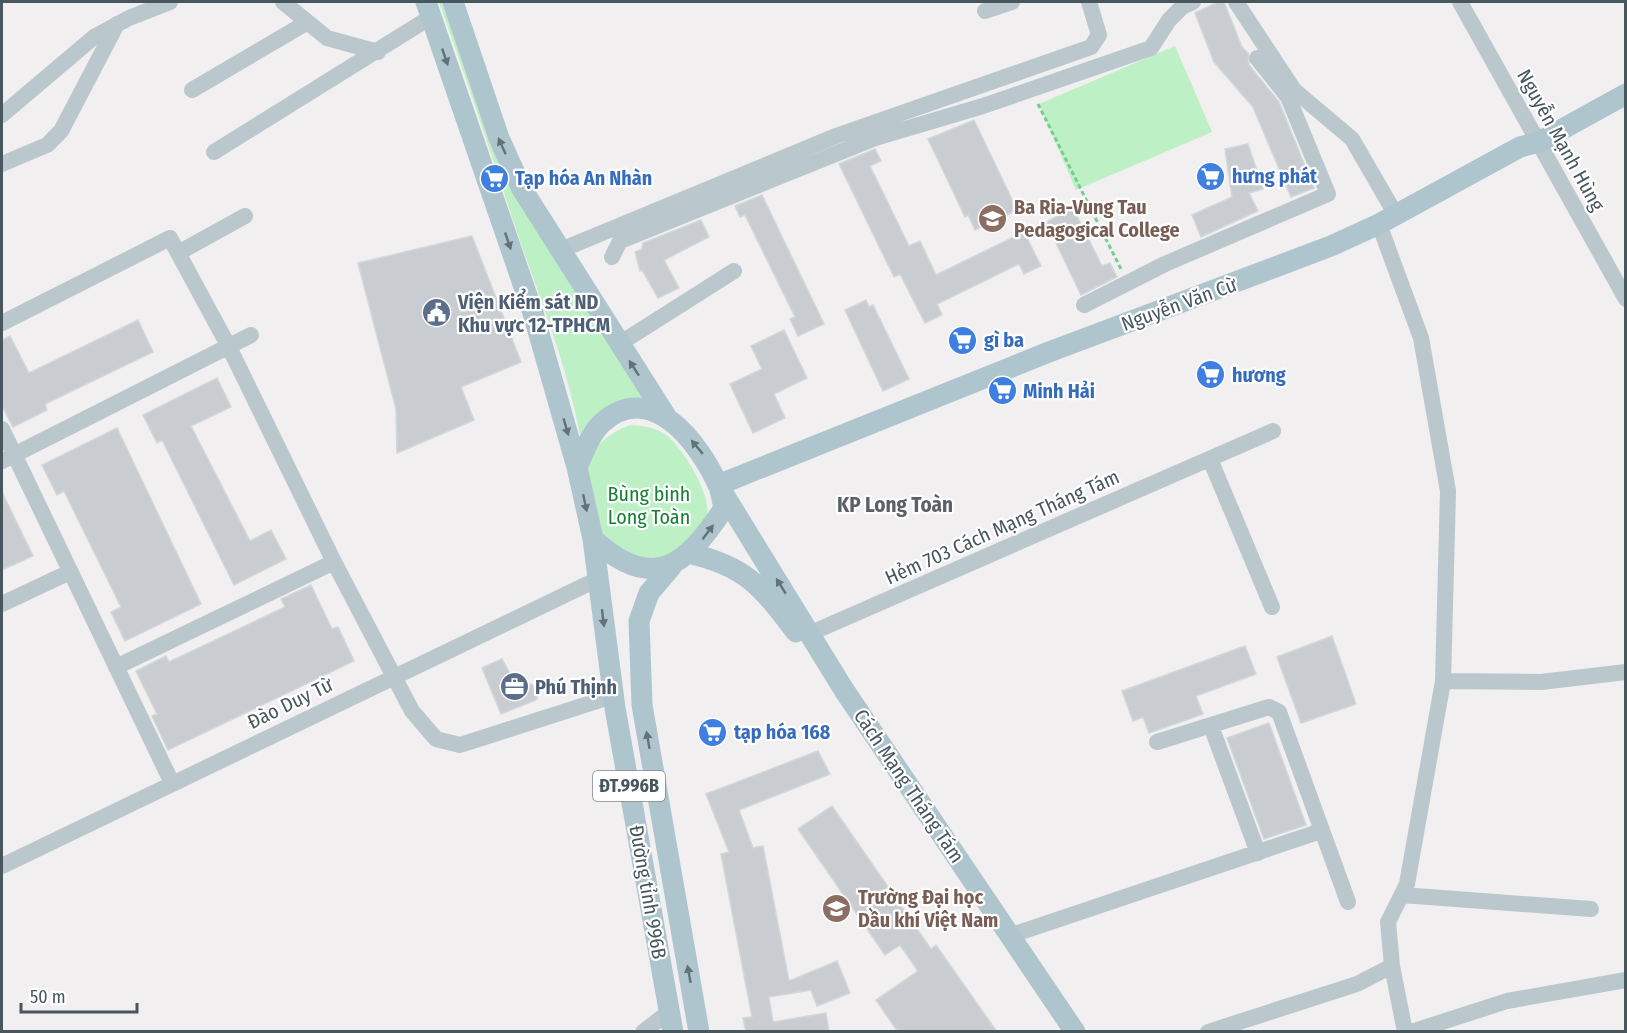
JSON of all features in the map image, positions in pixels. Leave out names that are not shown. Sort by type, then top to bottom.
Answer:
[{"type":"main road","points":[[429,9],[532,313],[577,467],[593,539],[607,552],[643,568],[671,567],[701,541],[724,508],[718,485],[707,459],[679,426],[666,416],[522,189],[499,138],[453,2]]},
{"type":"main road","name":"Nguyễn Văn Cừ","points":[[718,485],[1049,352],[1331,246],[1387,219],[1520,147],[1539,142],[1626,94]]},
{"type":"main road","points":[[577,467],[600,424],[613,414],[644,409],[666,416]]},
{"type":"main road","name":"Cách Mạng Tháng Tám","points":[[718,485],[844,690],[1075,1032]]},
{"type":"main road","name":"Đường tỉnh 996B","points":[[593,539],[614,702],[673,1032]]},
{"type":"main road","name":"Cách Mạng Tháng Tám","points":[[688,553],[729,565],[748,576],[767,594],[844,690]]},
{"type":"main road","name":"Đường tỉnh 996B","points":[[671,567],[649,593],[639,621],[642,705],[699,1032]]},
{"type":"main road","points":[[614,702],[642,705]]},
{"type":"street","points":[[2,116],[94,37],[117,24],[170,2]]},
{"type":"street","points":[[283,2],[327,38],[378,52]]},
{"type":"street","points":[[985,11],[1012,2]]},
{"type":"street","points":[[561,250],[836,136],[1091,47],[1099,35],[1089,2]]},
{"type":"street","points":[[612,257],[620,241],[875,138],[1151,48],[1169,20],[1182,7],[1193,2]]},
{"type":"street","points":[[1236,2],[1294,90],[1352,139],[1387,219],[1421,338],[1448,491],[1443,681],[1417,838],[1407,884],[1388,922],[1392,966],[1405,1032]]},
{"type":"street","name":"Nguyễn Mạnh Hùng","points":[[1460,2],[1626,299]]},
{"type":"street","points":[[214,152],[378,52],[429,9]]},
{"type":"street","points":[[192,90],[306,23]]},
{"type":"street","points":[[2,164],[47,145],[61,131],[117,24]]},
{"type":"street","points":[[1084,305],[1165,264],[1328,194],[1288,97],[1257,58]]},
{"type":"street","points":[[178,253],[245,216]]},
{"type":"street","points":[[2,323],[170,238],[229,347],[334,562],[412,711],[436,739],[460,745],[614,702]]},
{"type":"street","points":[[619,344],[734,271]]},
{"type":"street","points":[[8,458],[251,335]]},
{"type":"street","points":[[2,429],[8,458],[70,572],[172,783]]},
{"type":"street","name":"Hẻm 703 Cách Mạng Tháng Tám","points":[[811,633],[1273,431]]},
{"type":"street","points":[[1210,459],[1272,607]]},
{"type":"street","points":[[116,667],[334,562]]},
{"type":"street","points":[[2,604],[70,572]]},
{"type":"street","name":"Đào Duy Từ","points":[[2,866],[598,579]]},
{"type":"street","points":[[1443,681],[1529,682],[1626,672]]},
{"type":"street","points":[[1157,742],[1269,707],[1279,712],[1348,902]]},
{"type":"street","points":[[1211,726],[1258,853]]},
{"type":"street","points":[[1009,936],[1321,831]]},
{"type":"street","points":[[1402,896],[1591,909]]},
{"type":"street","points":[[1208,1032],[1357,984],[1392,966]]},
{"type":"street","points":[[1411,1032],[1507,1001],[1626,980]]},
{"type":"street","points":[[643,1032],[670,1011]]},
{"type":"path","points":[[1030,89],[1129,284]]},
{"type":"green space","points":[[439,2],[444,2],[484,109],[650,403],[586,425],[580,435],[575,409],[553,334]]},
{"type":"green space","points":[[1175,46],[1212,132],[1076,190],[1039,104]]},
{"type":"green space","name":"Bùng binh Long Toàn","points":[[631,425],[662,432],[677,446],[700,483],[707,506],[704,523],[691,548],[645,564],[601,536],[587,478],[588,462],[596,448],[609,436]]},
{"type":"building","points":[[1218,2],[1224,2],[1242,47],[1248,53],[1249,65],[1279,102],[1314,188],[1291,197],[1253,107],[1214,62],[1195,13]]},
{"type":"building","points":[[974,120],[1017,210],[975,230],[968,215],[965,217],[928,139]]},
{"type":"building","points":[[1248,144],[1263,189],[1249,193],[1258,211],[1201,237],[1192,215],[1232,197],[1225,149]]},
{"type":"building","points":[[875,149],[881,161],[870,166],[909,246],[920,241],[936,275],[1024,232],[1041,266],[1024,274],[1019,264],[937,304],[942,315],[925,323],[900,274],[894,277],[839,164]]},
{"type":"building","points":[[762,195],[824,324],[798,336],[790,319],[795,317],[745,215],[740,217],[735,206]]},
{"type":"building","points":[[1073,208],[1102,266],[1110,263],[1117,277],[1081,295],[1046,222]]},
{"type":"building","points":[[701,220],[709,237],[664,260],[679,288],[658,298],[642,270],[640,271],[635,252],[642,249],[643,243]]},
{"type":"building","name":"Viện Kiểm sát ND Khu vực 12-TPHCM","points":[[472,236],[521,362],[461,387],[474,420],[397,453],[396,409],[358,263]]},
{"type":"building","points":[[866,300],[869,307],[873,305],[909,379],[883,391],[845,310]]},
{"type":"building","points":[[138,320],[153,352],[45,404],[47,410],[13,427],[2,406],[2,340],[10,336],[29,373]]},
{"type":"building","points":[[784,330],[807,378],[774,394],[785,418],[753,433],[730,384],[762,369],[751,346]]},
{"type":"building","points":[[217,378],[231,407],[191,426],[250,541],[271,530],[286,559],[234,585],[162,440],[157,443],[143,415]]},
{"type":"building","points":[[117,428],[201,604],[125,641],[111,612],[121,607],[64,491],[57,495],[42,465]]},
{"type":"building","points":[[2,492],[33,556],[2,570]]},
{"type":"building","points":[[311,585],[332,629],[338,627],[354,661],[168,750],[152,716],[157,714],[136,671],[166,656],[169,662],[285,607],[281,599]]},
{"type":"building","points":[[1332,636],[1356,704],[1301,723],[1277,657]]},
{"type":"building","points":[[1245,646],[1256,674],[1196,696],[1203,714],[1149,733],[1143,717],[1133,721],[1122,691]]},
{"type":"building","name":"Phú Thịnh","points":[[502,659],[512,677],[542,689],[536,700],[501,714],[482,668]]},
{"type":"building","points":[[1269,723],[1306,825],[1264,839],[1227,738]]},
{"type":"building","points":[[818,751],[830,774],[739,810],[753,848],[763,846],[789,981],[837,961],[850,993],[817,1006],[811,990],[769,997],[773,1022],[826,1013],[829,1032],[746,1032],[743,1018],[752,1017],[721,854],[729,852],[706,794]]},
{"type":"building","points":[[832,806],[931,949],[936,945],[997,1032],[898,1032],[876,1000],[918,971],[900,945],[885,955],[798,829]]},
{"type":"place","name":"hưng phát","points":[[1211,176]]},
{"type":"place","name":"Tạp hóa An Nhàn","points":[[494,178]]},
{"type":"place","name":"Ba Ria-Vung Tau Pedagogical College","points":[[993,218]]},
{"type":"place","name":"Viện Kiểm sát ND Khu vực 12-TPHCM","points":[[437,313]]},
{"type":"place","name":"gì ba","points":[[963,340]]},
{"type":"place","name":"hương","points":[[1211,375]]},
{"type":"place","name":"Minh Hải","points":[[1002,391]]},
{"type":"place","name":"Phú Thịnh","points":[[514,687]]},
{"type":"place","name":"tạp hóa 168","points":[[713,732]]},
{"type":"place","name":"Trường Đại học Dầu khí Việt Nam","points":[[837,908]]},
{"type":"district","name":"KP Long Toàn","points":[[895,505]]}]
